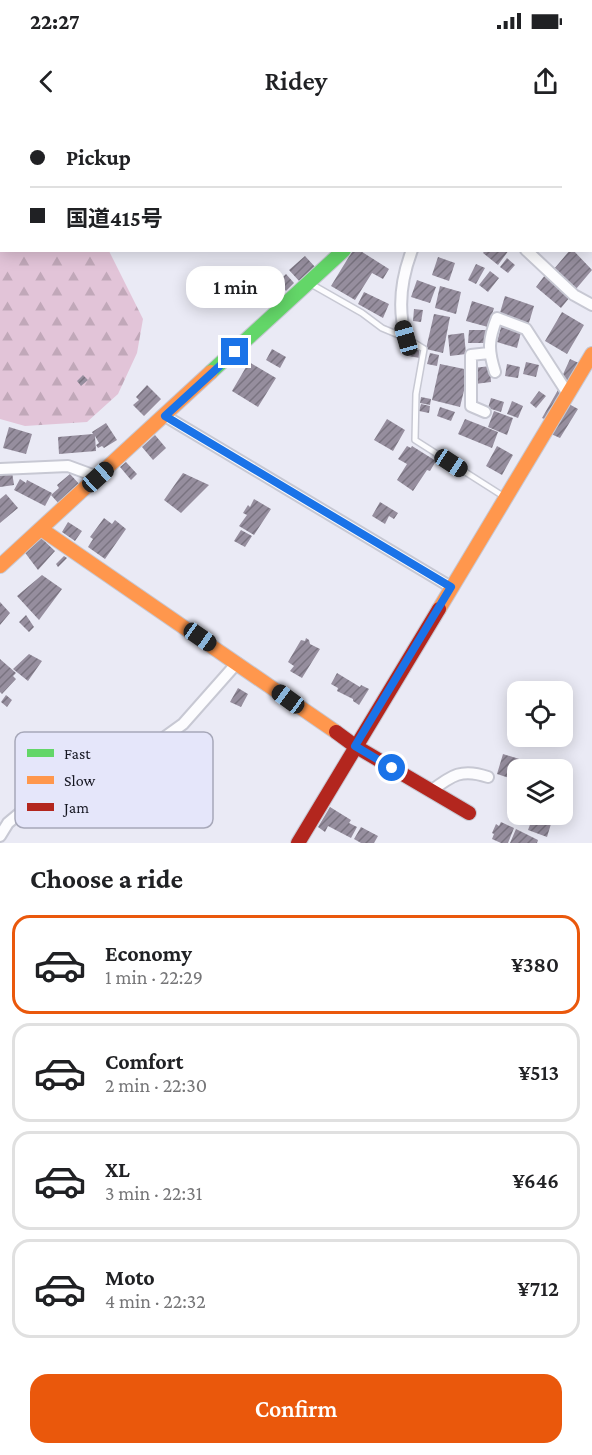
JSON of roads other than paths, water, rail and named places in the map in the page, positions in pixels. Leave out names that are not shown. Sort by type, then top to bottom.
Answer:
[{"type":"main road","points":[[0,566],[342,252]]},
{"type":"main road","points":[[298,843],[592,354]]},
{"type":"main road","points":[[41,529],[355,746],[468,813]]},
{"type":"street","points":[[406,338],[401,320],[401,287],[411,252]]},
{"type":"street","points":[[528,252],[574,295],[592,305]]},
{"type":"street","points":[[495,372],[489,353],[492,329],[497,318],[526,329],[568,394]]},
{"type":"street","points":[[484,412],[471,406],[471,355],[489,353]]},
{"type":"street","points":[[165,416],[451,587]]},
{"type":"street","points":[[0,469],[68,466],[98,477]]},
{"type":"street","points":[[173,732],[183,724],[237,663]]},
{"type":"street","points":[[431,791],[448,778],[471,771],[488,777]]},
{"type":"street","points":[[0,836],[8,823],[15,817]]},
{"type":"lane","points":[[309,283],[362,313],[382,328],[424,349],[416,394],[415,440],[505,497]]}]
